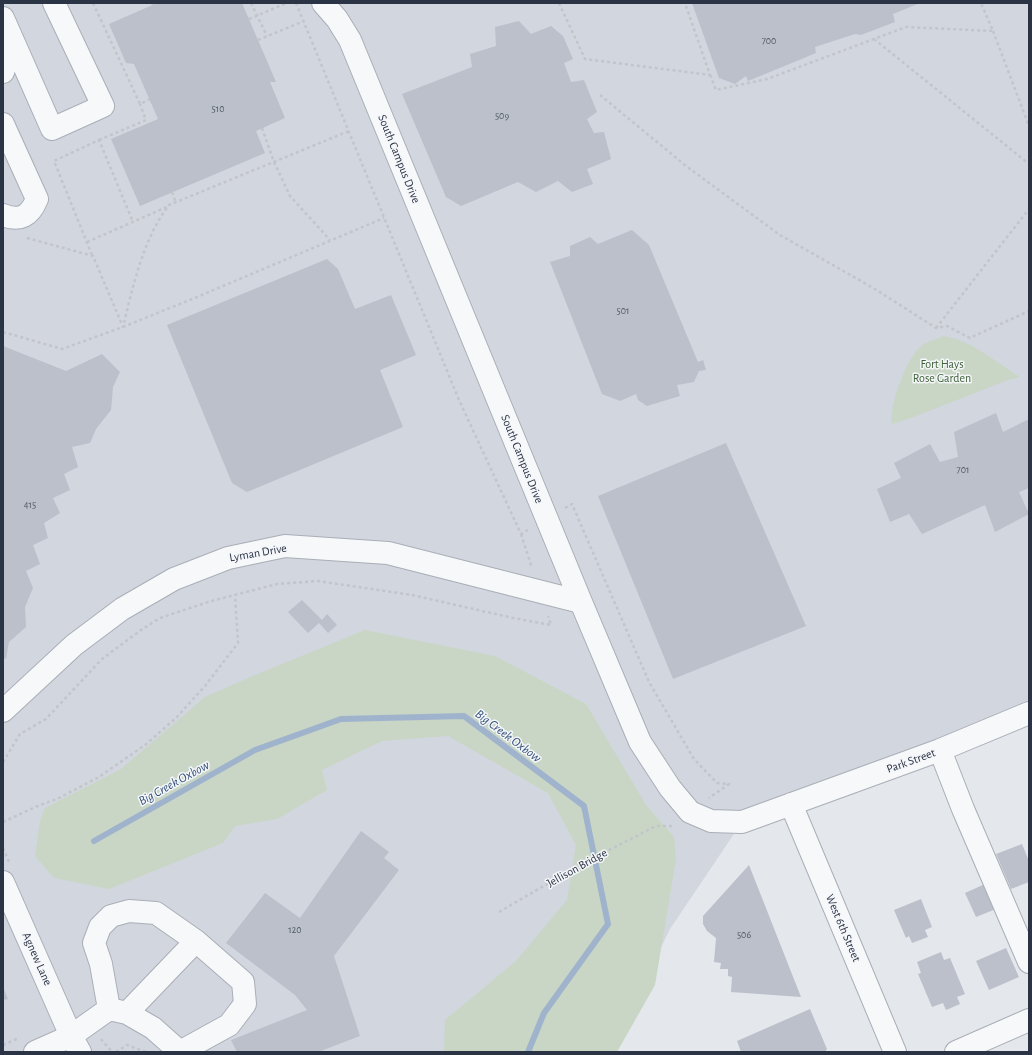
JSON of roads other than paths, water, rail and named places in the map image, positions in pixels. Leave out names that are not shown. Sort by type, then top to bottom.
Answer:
[{"type":"street","points":[[3,18],[52,129],[103,106],[54,3]]},
{"type":"street","name":"South Campus Drive","points":[[323,3],[338,19],[350,40],[640,742],[670,788],[690,812],[711,821],[742,822],[791,804]]},
{"type":"street","points":[[3,72],[13,43]]},
{"type":"street","points":[[3,124],[37,199],[33,209],[23,217],[10,218],[3,215]]},
{"type":"street","name":"Lyman Drive","points":[[4,708],[74,645],[122,608],[174,578],[228,558],[285,546],[388,553],[581,602]]},
{"type":"street","name":"Park Street","points":[[791,804],[940,750],[1029,712]]},
{"type":"street","points":[[940,750],[963,809],[1029,962]]},
{"type":"street","name":"West 6th Street","points":[[791,804],[895,1052]]},
{"type":"street","name":"Agnew Lane","points":[[3,882],[76,1044]]},
{"type":"street","points":[[129,910],[156,913],[196,941],[243,982],[245,1004],[229,1024],[180,1052],[153,1028],[118,1011],[94,943],[100,927],[110,916],[129,910]]},
{"type":"street","points":[[35,1052],[76,1044],[118,1011],[196,941]]},
{"type":"street","points":[[956,1052],[1029,1020]]},
{"type":"waterway","name":"Big Creek Oxbow","points":[[94,841],[255,750],[341,719],[464,716],[584,806],[608,924],[544,1013],[528,1052]]},
{"type":"park label","name":"Fort Hays Rose Garden","points":[[942,371]]}]
